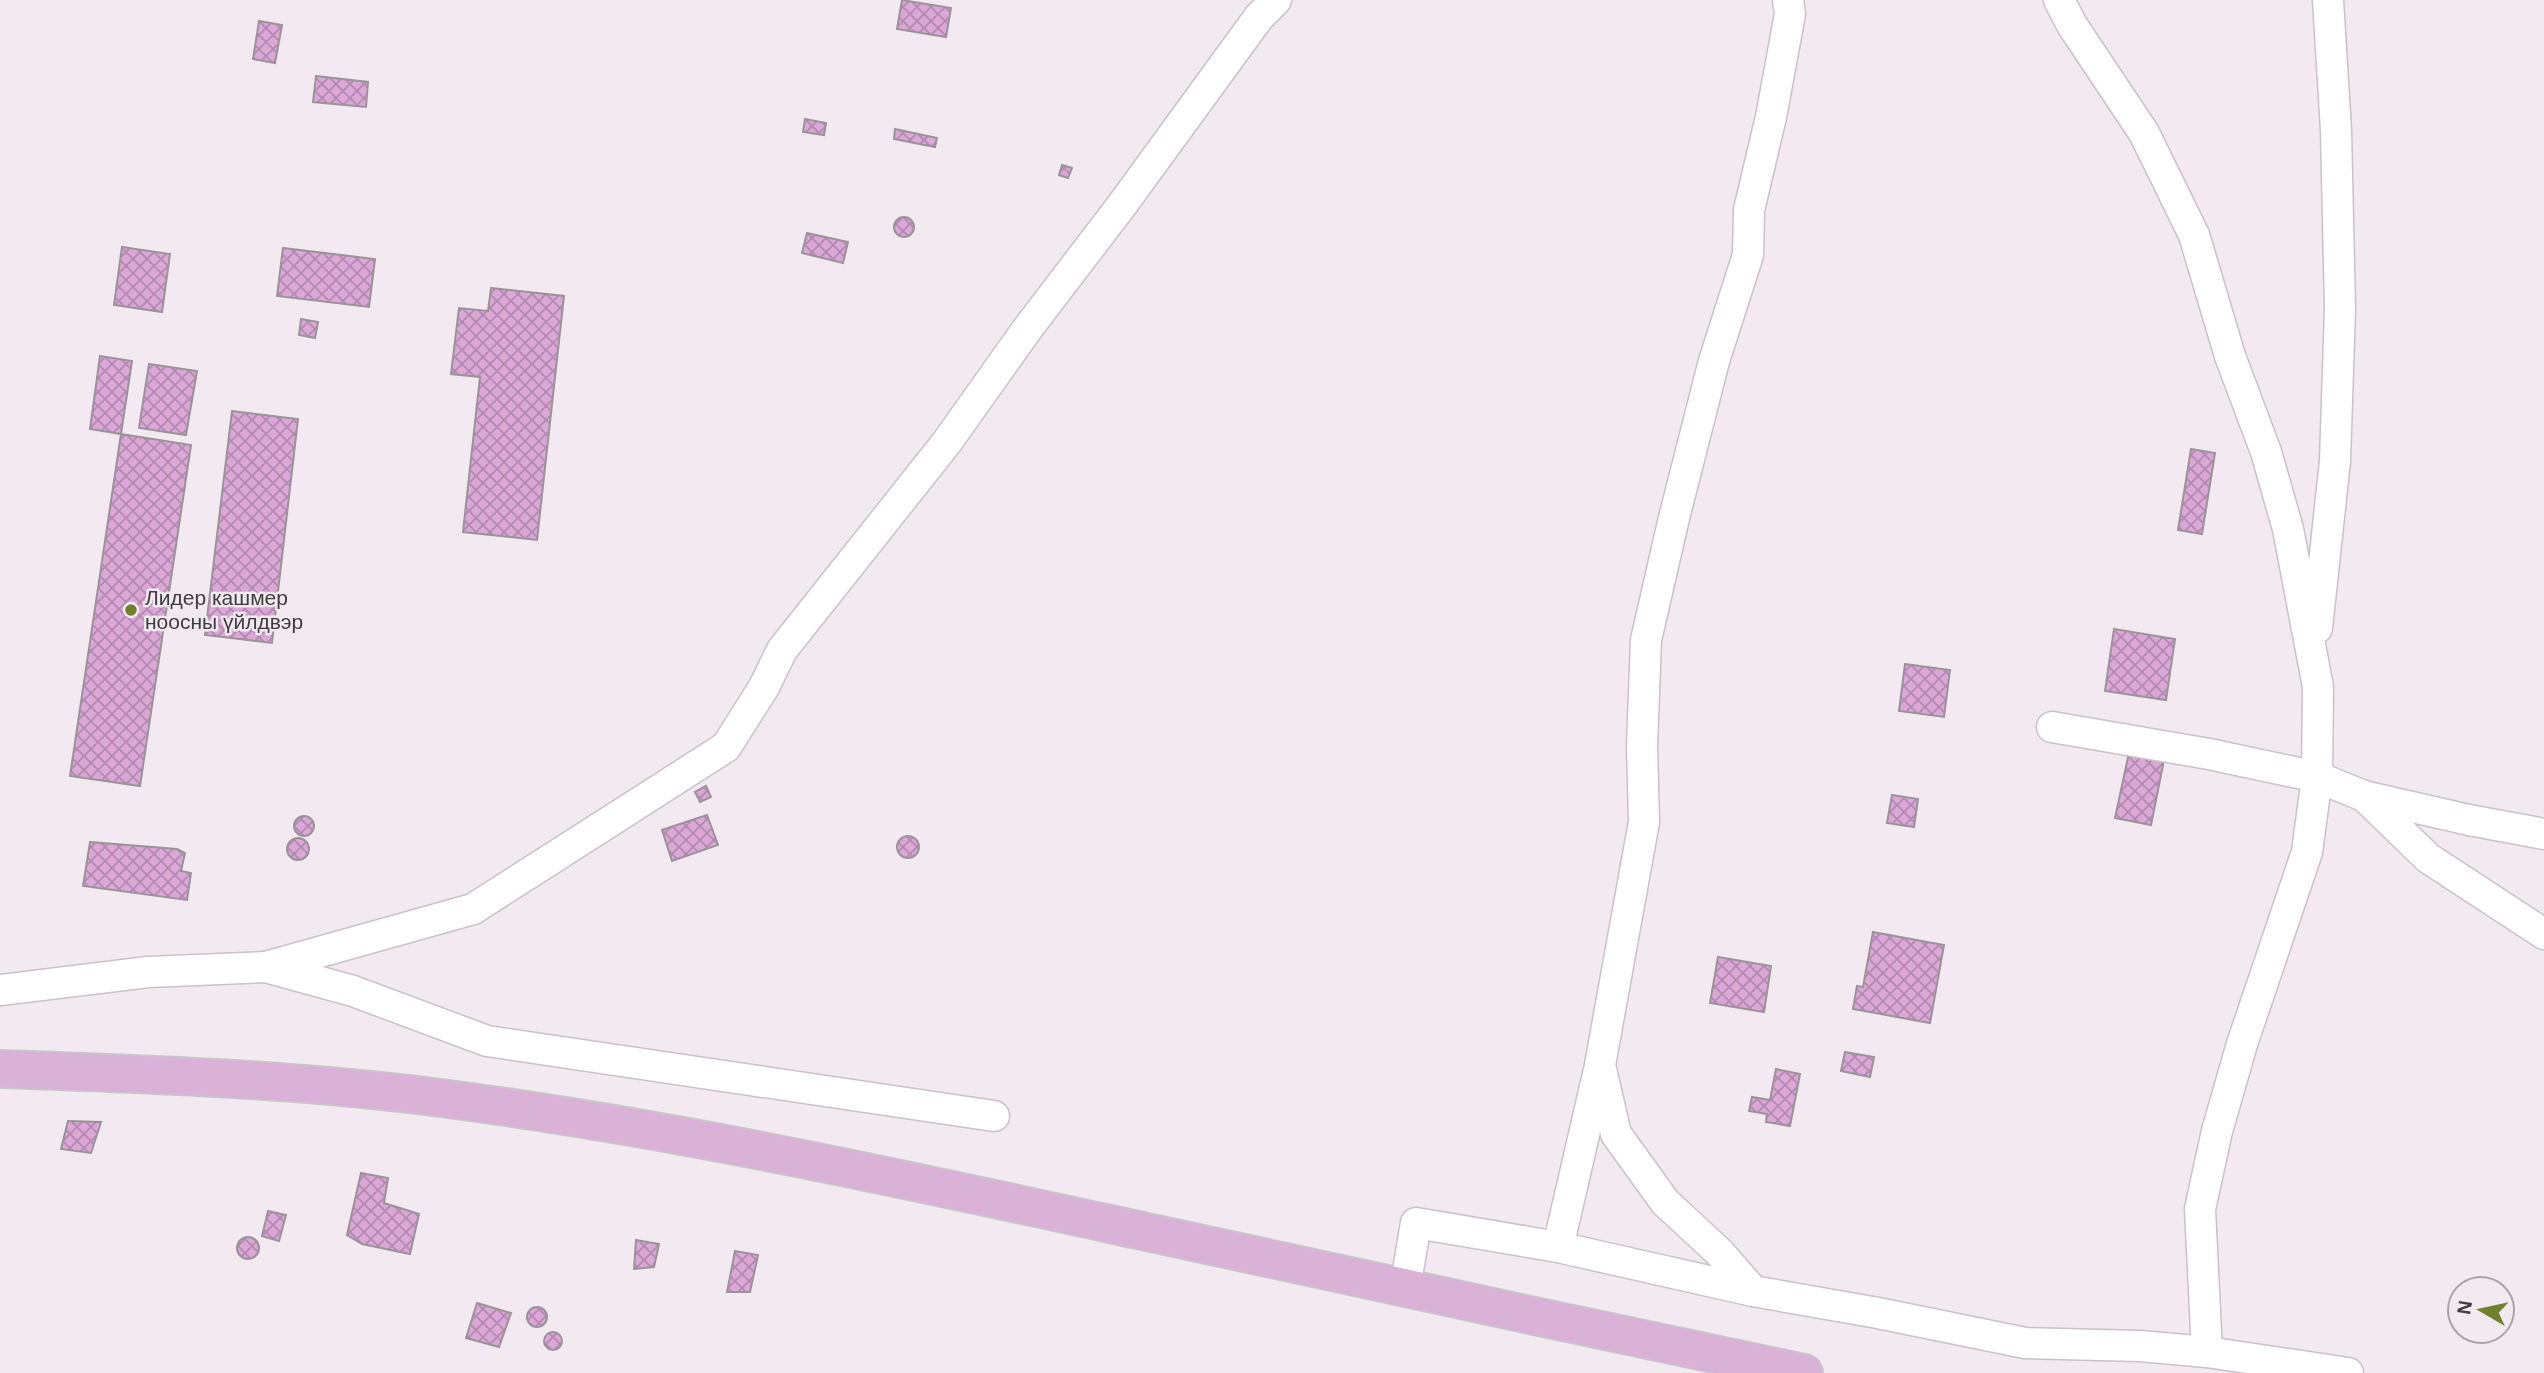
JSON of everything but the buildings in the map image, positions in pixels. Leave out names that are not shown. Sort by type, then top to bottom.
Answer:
[{"type":"main road","points":[[0,1069],[212,1076],[441,1098],[681,1136],[903,1179],[1804,1373]]},
{"type":"street","points":[[0,990],[148,972],[266,967],[473,909],[726,747],[764,687],[782,650],[947,443],[1027,328],[1122,205],[1259,17],[1276,0]]},
{"type":"street","points":[[1558,1247],[1600,1065],[1644,822],[1646,640],[1714,361],[1748,255],[1749,210],[1771,117],[1790,14],[1788,0]]},
{"type":"street","points":[[2059,0],[2072,26],[2144,133],[2194,235],[2230,356],[2266,452],[2288,529],[2318,687],[2317,777],[2307,852],[2242,1044],[2217,1131],[2200,1209],[2207,1352]]},
{"type":"street","points":[[2314,660],[2335,461],[2340,309],[2336,130],[2328,0]]},
{"type":"street","points":[[2052,727],[2209,754],[2317,777],[2364,796],[2544,834]]},
{"type":"street","points":[[2364,796],[2428,858],[2544,934]]},
{"type":"street","points":[[266,967],[354,991],[486,1041],[994,1116]]},
{"type":"street","points":[[1600,1065],[1616,1134],[1665,1202],[1720,1253],[1753,1291]]},
{"type":"street","points":[[1405,1289],[1416,1223],[1558,1247],[1753,1291],[2025,1343],[2140,1346],[2207,1352],[2348,1373]]},
{"type":"place","name":"Лидер кашмер ноосны үйлдвэр","points":[[131,610]]}]
